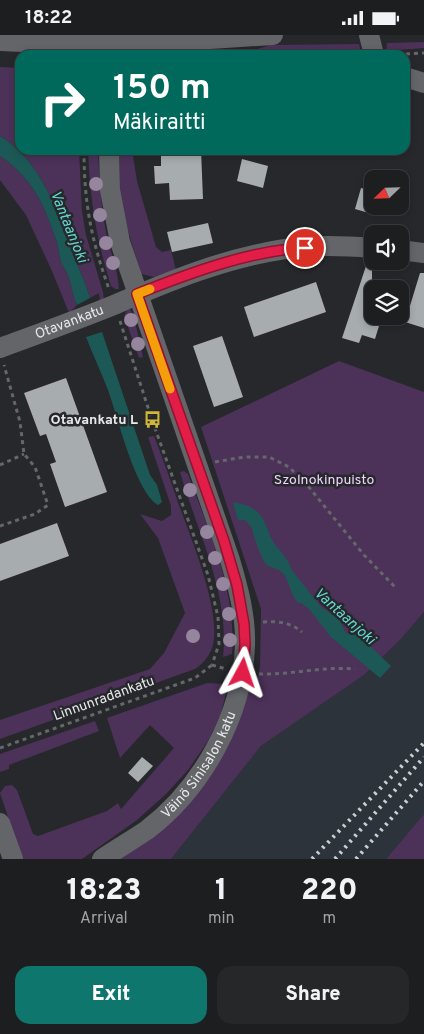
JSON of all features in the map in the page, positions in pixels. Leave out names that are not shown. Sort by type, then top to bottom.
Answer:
[{"type":"street","points":[[0,41],[109,45],[273,35]]},
{"type":"street","points":[[369,35],[373,50]]},
{"type":"street","points":[[410,79],[424,83]]},
{"type":"street","name":"Väinö Sinisalon katu","points":[[102,859],[147,830],[172,808],[196,778],[216,748],[234,708],[243,673],[245,644],[244,624],[230,559],[120,242],[110,190],[109,155]]},
{"type":"street","name":"Otavankatu","points":[[1,355],[173,279],[232,261],[285,249],[364,248]]},
{"type":"street","points":[[409,252],[424,253]]},
{"type":"street","points":[[0,823],[13,859]]},
{"type":"path","points":[[410,54],[424,53]]},
{"type":"path","points":[[84,155],[84,186],[90,227],[114,305]]},
{"type":"path","name":"Linnunradankatu","points":[[0,748],[195,678],[212,665],[219,644],[218,617],[208,575],[152,420],[114,305]]},
{"type":"path","points":[[0,526],[35,514],[48,505],[35,467],[24,455],[20,423],[1,355]]},
{"type":"path","points":[[0,465],[24,455]]},
{"type":"path","points":[[198,468],[219,461],[244,457],[269,457],[289,467],[308,486],[364,555],[395,587]]},
{"type":"path","points":[[244,624],[275,621],[296,626],[302,632]]},
{"type":"path","points":[[243,673],[284,674],[328,668],[355,669]]},
{"type":"shaded area","points":[[0,136],[15,147],[15,155],[22,155],[38,174],[55,207],[90,298],[77,305],[61,262],[58,245],[42,205],[30,184],[12,165],[0,156]]},
{"type":"shaded area","points":[[102,332],[150,475],[157,485],[162,502],[158,505],[142,485],[135,470],[108,390],[86,337]]},
{"type":"shaded area","points":[[233,502],[250,507],[258,513],[272,540],[286,558],[291,569],[321,607],[339,619],[346,634],[354,631],[391,666],[380,678],[331,637],[309,609],[298,603],[285,576],[264,562],[252,528],[245,520],[238,520]]},
{"type":"shaded area","points":[[424,612],[424,814],[386,859],[171,859],[261,746],[364,675],[401,639]]},
{"type":"green space","points":[[424,42],[424,48],[386,50],[387,43]]},
{"type":"green space","points":[[359,44],[360,48],[360,50],[254,50],[271,45]]},
{"type":"green space","points":[[0,67],[15,68],[15,147],[0,136]]},
{"type":"green space","points":[[22,155],[79,155],[82,211],[86,235],[103,292],[104,300],[100,303],[99,293],[90,298],[55,207],[38,174]]},
{"type":"green space","points":[[88,155],[98,155],[104,222],[119,289],[111,286],[101,252],[90,186]]},
{"type":"green space","points":[[119,155],[133,155],[137,181],[156,247],[162,252],[171,250],[176,270],[154,277],[141,274],[124,218],[120,193]]},
{"type":"green space","points":[[0,156],[12,165],[30,184],[47,216],[77,305],[69,313],[26,215],[0,180]]},
{"type":"green space","points":[[130,309],[134,317],[143,357],[139,358],[124,316],[127,310]]},
{"type":"green space","name":"Szolnokinpuisto","points":[[339,361],[424,392],[424,612],[401,639],[364,675],[261,746],[171,859],[118,859],[226,746],[241,715],[252,678],[257,679],[260,667],[261,609],[201,427]]},
{"type":"green space","points":[[154,436],[204,574],[213,613],[213,645],[210,652],[195,669],[0,739],[0,720],[150,669],[164,653],[185,613],[158,538],[140,514],[162,521],[171,515],[171,506],[148,437]]},
{"type":"green space","points":[[184,471],[188,474],[226,585],[232,631],[232,654],[223,657],[224,633],[217,586],[180,472]]},
{"type":"green space","points":[[207,683],[225,684],[227,689],[220,717],[208,741],[188,770],[166,794],[137,820],[82,859],[22,859],[0,793],[5,786],[12,785],[17,790],[33,834],[38,836],[107,811],[118,803],[121,809],[174,748],[150,725],[120,758],[107,718]]},
{"type":"green space","points":[[95,721],[99,731],[9,765],[9,769],[0,772],[0,754]]},
{"type":"green space","points":[[424,814],[424,859],[386,859]]},
{"type":"building","points":[[161,155],[201,155],[203,199],[170,200],[169,183],[155,184],[154,166],[161,166]]},
{"type":"building","points":[[242,159],[268,166],[263,188],[237,181]]},
{"type":"building","points":[[361,188],[364,189],[364,212],[355,209]]},
{"type":"building","points":[[208,223],[213,243],[172,252],[167,232]]},
{"type":"building","points":[[365,270],[372,270],[372,280],[364,280],[364,325],[379,325],[375,339],[362,335],[359,343],[342,338]]},
{"type":"building","points":[[420,273],[424,273],[424,328],[409,323],[409,309]]},
{"type":"building","points":[[316,282],[326,312],[254,337],[244,307]]},
{"type":"building","points":[[222,336],[243,397],[214,407],[193,346]]},
{"type":"building","points":[[66,378],[107,492],[65,507],[50,464],[56,462],[46,434],[40,436],[24,393]]},
{"type":"building","points":[[57,523],[69,556],[0,581],[0,544]]},
{"type":"building","points":[[142,757],[153,766],[138,782],[128,773]]},
{"type":"railway","points":[[312,859],[424,743]]},
{"type":"railway","points":[[335,859],[424,757]]},
{"type":"railway","points":[[356,859],[424,781]]},
{"type":"slow traffic","points":[[150,289],[137,294],[170,389]]},
{"type":"place","name":"Otavankatu L","points":[[152,420]]},
{"type":"route","points":[[243,673],[245,644],[243,611],[230,559],[137,294],[173,279],[239,259],[285,249],[305,248]]},
{"type":"water label","name":"Vantaanjoki","points":[[68,227]]},
{"type":"water label","name":"Vantaanjoki","points":[[344,617]]}]
